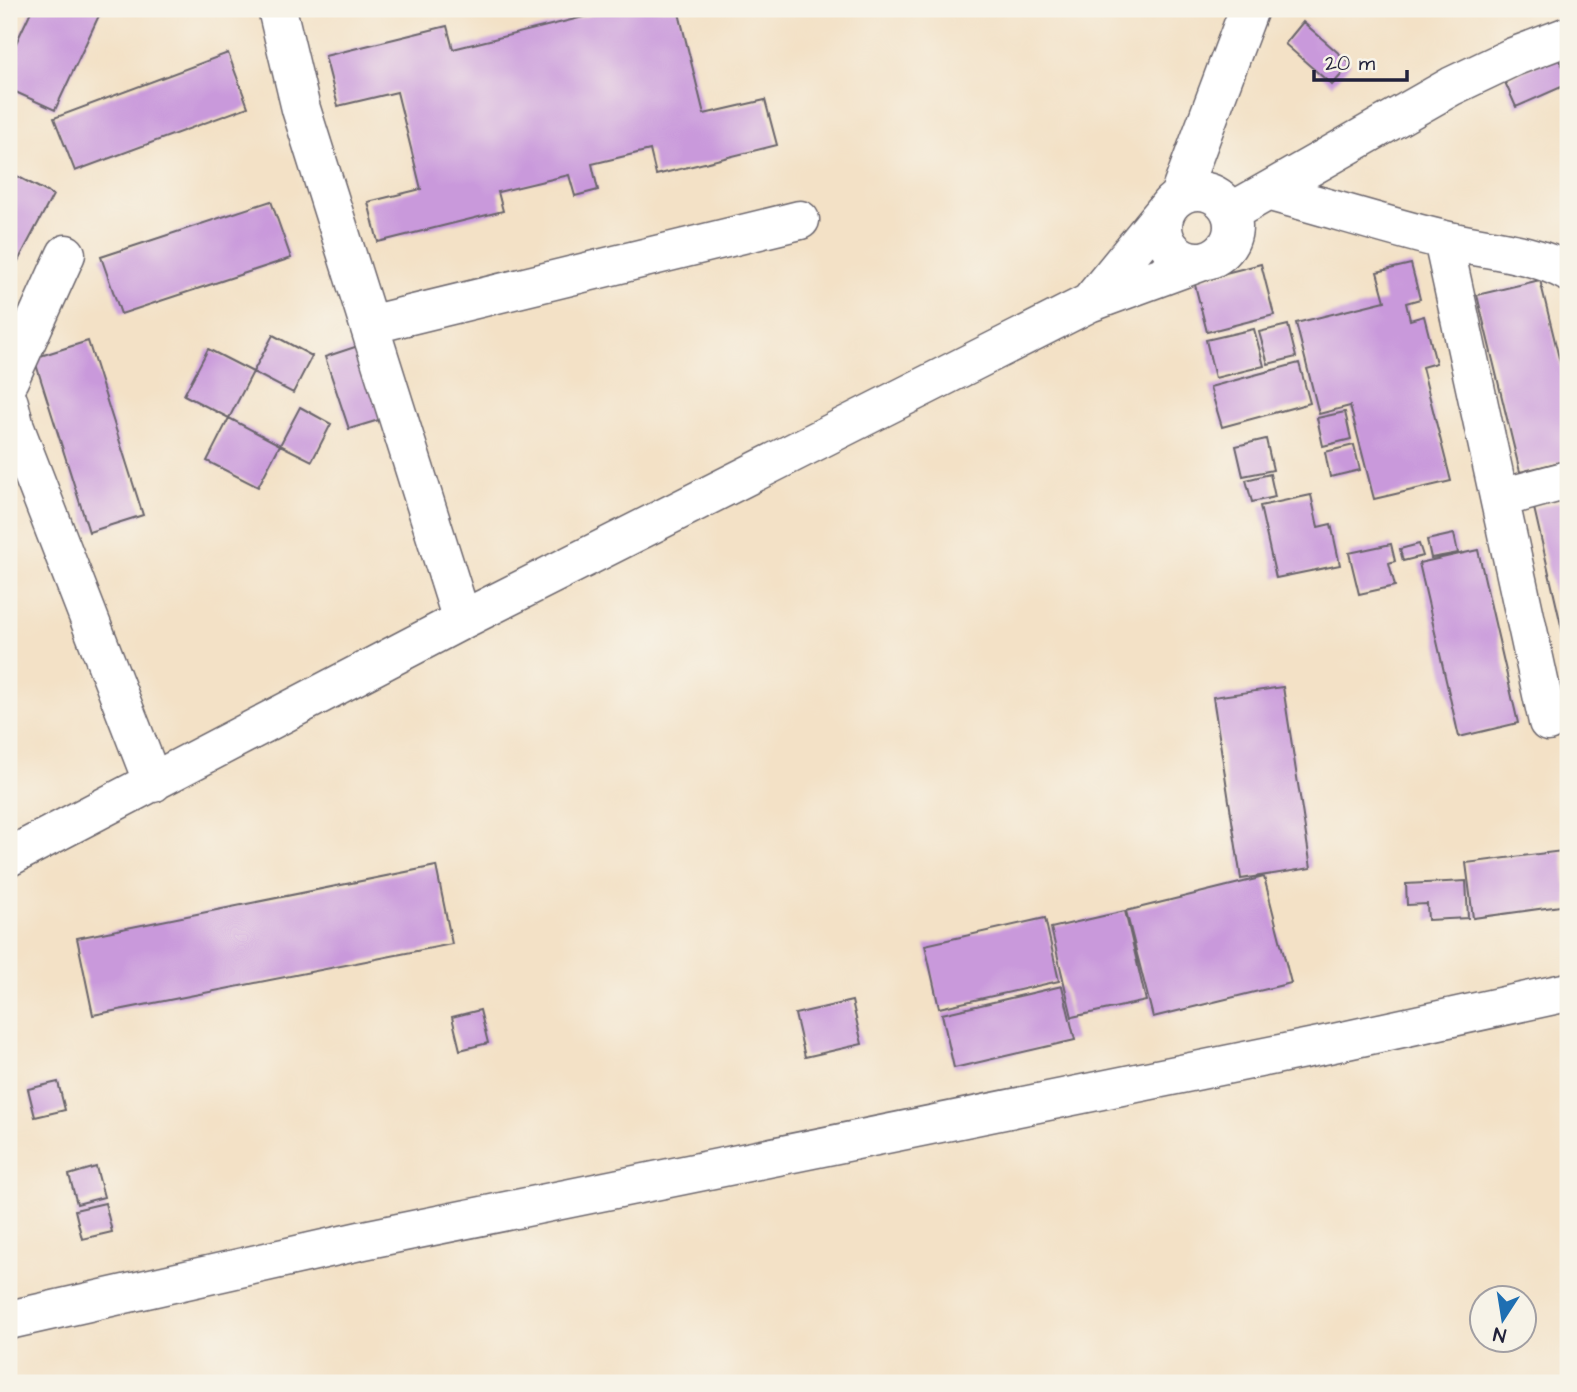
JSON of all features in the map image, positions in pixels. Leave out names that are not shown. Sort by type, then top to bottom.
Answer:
[{"type":"street","points":[[284,9],[278,9],[300,108],[462,620]]},
{"type":"street","points":[[1206,260],[1184,257],[1175,252],[1164,233],[1163,222],[1175,199],[1249,9]]},
{"type":"street","points":[[1089,303],[1175,199],[1199,191],[1225,204],[1270,192],[1452,86],[1513,57],[1568,36]]},
{"type":"street","points":[[9,856],[462,620],[1089,303],[1206,260],[1224,250],[1230,242],[1233,222],[1225,204],[1228,60]]},
{"type":"street","points":[[1270,192],[1443,240],[1486,246],[1548,261],[1568,272]]},
{"type":"street","points":[[369,325],[800,220]]},
{"type":"street","points":[[1443,240],[1548,722]]},
{"type":"street","points":[[9,380],[65,254]]},
{"type":"street","points":[[9,403],[15,428],[153,783]]},
{"type":"street","points":[[1501,498],[1568,480]]},
{"type":"street","points":[[9,1320],[364,1240],[1302,1050],[1568,992]]},
{"type":"building","points":[[32,9],[102,9],[55,110],[9,89],[9,58]]},
{"type":"building","points":[[616,9],[678,9],[704,114],[765,100],[777,145],[656,175],[650,150],[592,164],[598,190],[575,196],[569,175],[498,192],[503,211],[378,242],[368,202],[421,189],[397,92],[338,106],[325,56],[447,26],[453,49]]},
{"type":"building","points":[[1303,22],[1351,64],[1332,85],[1285,44]]},
{"type":"building","points":[[1568,52],[1568,73],[1561,55]]},
{"type":"building","points":[[228,53],[248,107],[75,171],[54,118]]},
{"type":"building","points":[[1558,56],[1568,84],[1516,107],[1504,80]]},
{"type":"building","points":[[9,172],[53,195],[9,278]]},
{"type":"building","points":[[271,201],[291,258],[121,314],[101,257]]},
{"type":"building","points":[[1261,264],[1274,315],[1207,332],[1194,281]]},
{"type":"building","points":[[1411,264],[1420,299],[1406,303],[1410,320],[1424,316],[1436,363],[1422,367],[1451,481],[1374,499],[1350,406],[1319,414],[1296,323],[1385,301],[1377,272]]},
{"type":"building","points":[[1540,280],[1568,395],[1568,460],[1520,472],[1477,295]]},
{"type":"building","points":[[1288,325],[1296,357],[1268,364],[1259,332]]},
{"type":"building","points":[[1254,329],[1264,366],[1215,378],[1206,340]]},
{"type":"building","points":[[273,335],[312,356],[293,393],[253,372]]},
{"type":"building","points":[[88,341],[143,515],[89,532],[34,358]]},
{"type":"building","points":[[358,346],[382,419],[349,429],[325,357]]},
{"type":"building","points":[[208,349],[253,372],[229,418],[184,395]]},
{"type":"building","points":[[1299,363],[1310,403],[1222,427],[1210,387]]},
{"type":"building","points":[[300,407],[331,424],[312,461],[280,445]]},
{"type":"building","points":[[1345,412],[1351,439],[1323,446],[1317,418]]},
{"type":"building","points":[[229,418],[280,445],[258,487],[207,461]]},
{"type":"building","points":[[1266,439],[1273,470],[1243,476],[1236,446]]},
{"type":"building","points":[[1354,445],[1360,470],[1330,477],[1325,452]]},
{"type":"building","points":[[1270,474],[1275,497],[1252,502],[1246,480]]},
{"type":"building","points":[[1311,495],[1318,527],[1331,524],[1340,565],[1276,578],[1260,506]]},
{"type":"building","points":[[1568,500],[1568,651],[1567,651],[1534,508]]},
{"type":"building","points":[[1454,534],[1458,553],[1431,558],[1427,540]]},
{"type":"building","points":[[1391,544],[1395,561],[1389,563],[1395,586],[1359,594],[1349,553]]},
{"type":"building","points":[[1419,544],[1423,556],[1403,561],[1400,549]]},
{"type":"building","points":[[1478,550],[1518,723],[1459,737],[1419,563]]},
{"type":"building","points":[[1283,687],[1311,868],[1241,879],[1213,697]]},
{"type":"building","points":[[1562,851],[1568,905],[1473,918],[1466,863]]},
{"type":"building","points":[[436,866],[452,944],[93,1015],[77,938]]},
{"type":"building","points":[[1264,877],[1291,983],[1153,1017],[1126,911]]},
{"type":"building","points":[[1466,881],[1468,918],[1428,920],[1427,904],[1407,905],[1406,884]]},
{"type":"building","points":[[1125,911],[1146,1001],[1072,1017],[1051,928]]},
{"type":"building","points":[[1045,918],[1059,981],[939,1008],[925,945]]},
{"type":"building","points":[[1062,986],[1075,1040],[954,1068],[942,1014]]},
{"type":"building","points":[[852,1001],[862,1044],[805,1057],[795,1014]]},
{"type":"building","points":[[480,1010],[488,1043],[460,1050],[452,1017]]},
{"type":"building","points":[[58,1082],[65,1110],[35,1117],[28,1089]]},
{"type":"building","points":[[96,1167],[104,1197],[77,1204],[69,1175]]},
{"type":"building","points":[[105,1203],[112,1232],[82,1239],[75,1210]]}]
